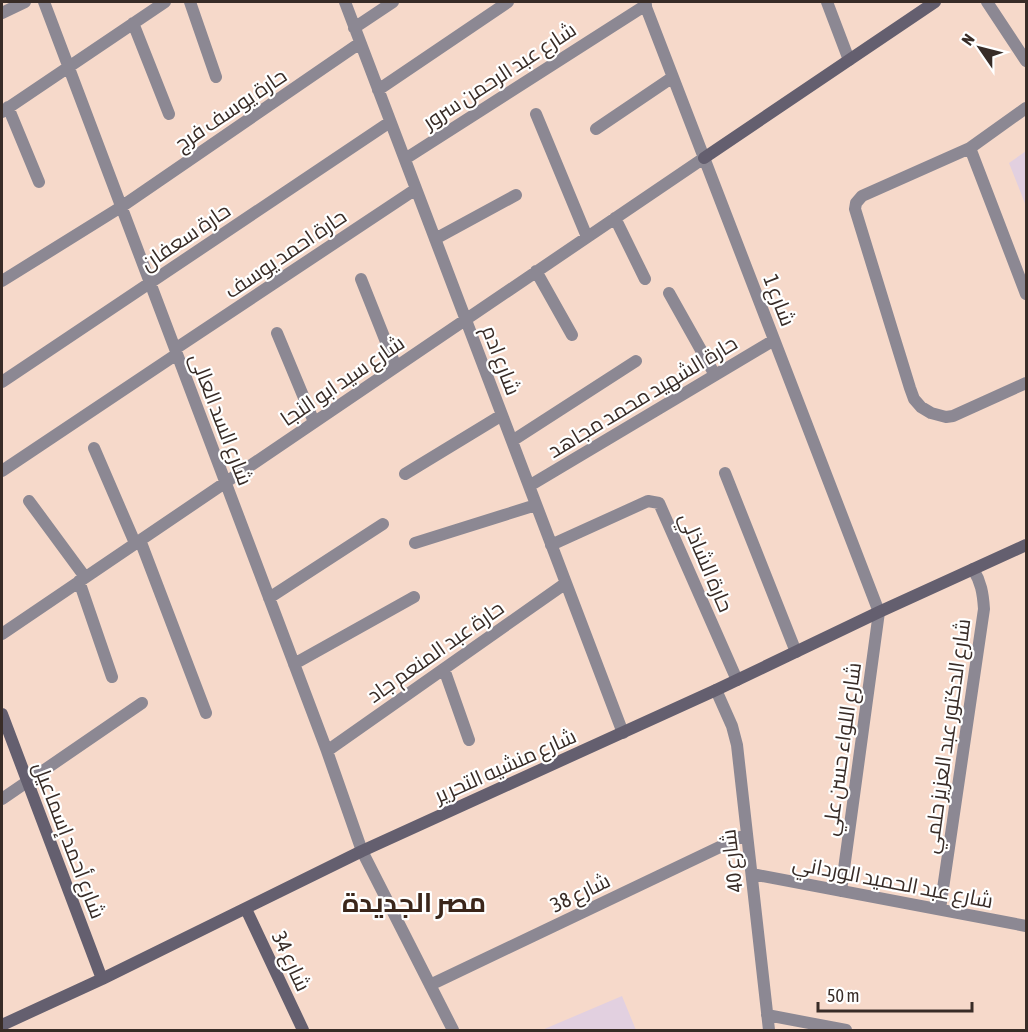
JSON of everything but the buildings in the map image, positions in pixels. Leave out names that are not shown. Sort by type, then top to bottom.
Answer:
[{"type":"street","points":[[2,13],[25,2]]},
{"type":"street","name":"شارع السد العالى","points":[[44,2],[327,751],[362,851],[453,1030]]},
{"type":"street","points":[[39,182],[5,109],[165,2]]},
{"type":"street","points":[[190,2],[216,77]]},
{"type":"street","name":"شارع ادم","points":[[345,2],[623,733]]},
{"type":"street","points":[[354,28],[393,2]]},
{"type":"street","points":[[378,90],[508,2]]},
{"type":"street","points":[[827,2],[849,60]]},
{"type":"street","points":[[704,158],[935,2]]},
{"type":"street","points":[[987,2],[1026,61]]},
{"type":"street","name":"شارع 1","points":[[645,3],[879,612]]},
{"type":"street","name":"شارع عبد الرحمن سرور","points":[[405,159],[645,3]]},
{"type":"street","points":[[133,23],[169,114]]},
{"type":"street","name":"حارة يوسف فرج","points":[[2,281],[122,207],[360,43]]},
{"type":"street","points":[[596,129],[673,77]]},
{"type":"street","points":[[1026,108],[970,148],[862,196],[856,203],[856,215],[914,399],[931,413],[946,417],[953,416],[1026,383]]},
{"type":"street","points":[[536,114],[586,237]]},
{"type":"street","name":"حارة سعفان","points":[[2,382],[390,122]]},
{"type":"street","points":[[970,148],[1026,294]]},
{"type":"street","name":"شارع سيد ابو النجا","points":[[2,634],[704,158]]},
{"type":"street","name":"حارة احمد يوسف","points":[[2,471],[416,189]]},
{"type":"street","points":[[435,239],[516,195]]},
{"type":"street","points":[[615,218],[645,279]]},
{"type":"street","points":[[536,271],[572,335]]},
{"type":"street","points":[[361,279],[396,367]]},
{"type":"street","points":[[669,293],[715,375]]},
{"type":"street","points":[[277,333],[314,422]]},
{"type":"street","name":"حارة الشهيد محمد مجاهد","points":[[529,486],[774,340]]},
{"type":"street","points":[[512,441],[636,362]]},
{"type":"street","points":[[405,474],[502,415]]},
{"type":"street","points":[[94,448],[137,542],[207,713]]},
{"type":"street","points":[[725,473],[796,652]]},
{"type":"street","points":[[29,501],[82,579],[112,677]]},
{"type":"street","name":"حارة الشاذلي","points":[[551,546],[648,501],[659,503],[737,680]]},
{"type":"street","points":[[415,543],[536,505]]},
{"type":"street","points":[[269,598],[383,524]]},
{"type":"street","name":"شارع منشيه التحرير","points":[[2,1025],[102,980],[362,851],[623,733],[1026,545]]},
{"type":"street","name":"شارع الدكتور عبد العزيز حلمي","points":[[940,909],[984,609],[980,581],[973,569]]},
{"type":"street","name":"حارة عبد المنعم جاد","points":[[327,751],[566,583]]},
{"type":"street","points":[[294,664],[414,597]]},
{"type":"street","name":"شارع اللواء حسن علي","points":[[841,891],[879,612]]},
{"type":"street","points":[[444,669],[469,740]]},
{"type":"street","name":"شارع 40","points":[[716,690],[732,726],[737,745],[769,1030]]},
{"type":"street","points":[[2,800],[142,703]]},
{"type":"street","name":"شارع أحمد إسماعيل","points":[[2,714],[102,980]]},
{"type":"street","name":"شارع 38","points":[[430,985],[747,834]]},
{"type":"street","name":"شارع عبد الحميد الورداني","points":[[752,874],[1026,926]]},
{"type":"street","name":"شارع 34","points":[[246,909],[303,1030]]},
{"type":"street","points":[[767,1015],[846,1030]]},
{"type":"shaded area","points":[[1026,151],[1026,206],[1009,163]]},
{"type":"shaded area","points":[[622,996],[636,1030],[542,1030]]},
{"type":"district","name":"مصر الجديدة","points":[[414,902]]}]
